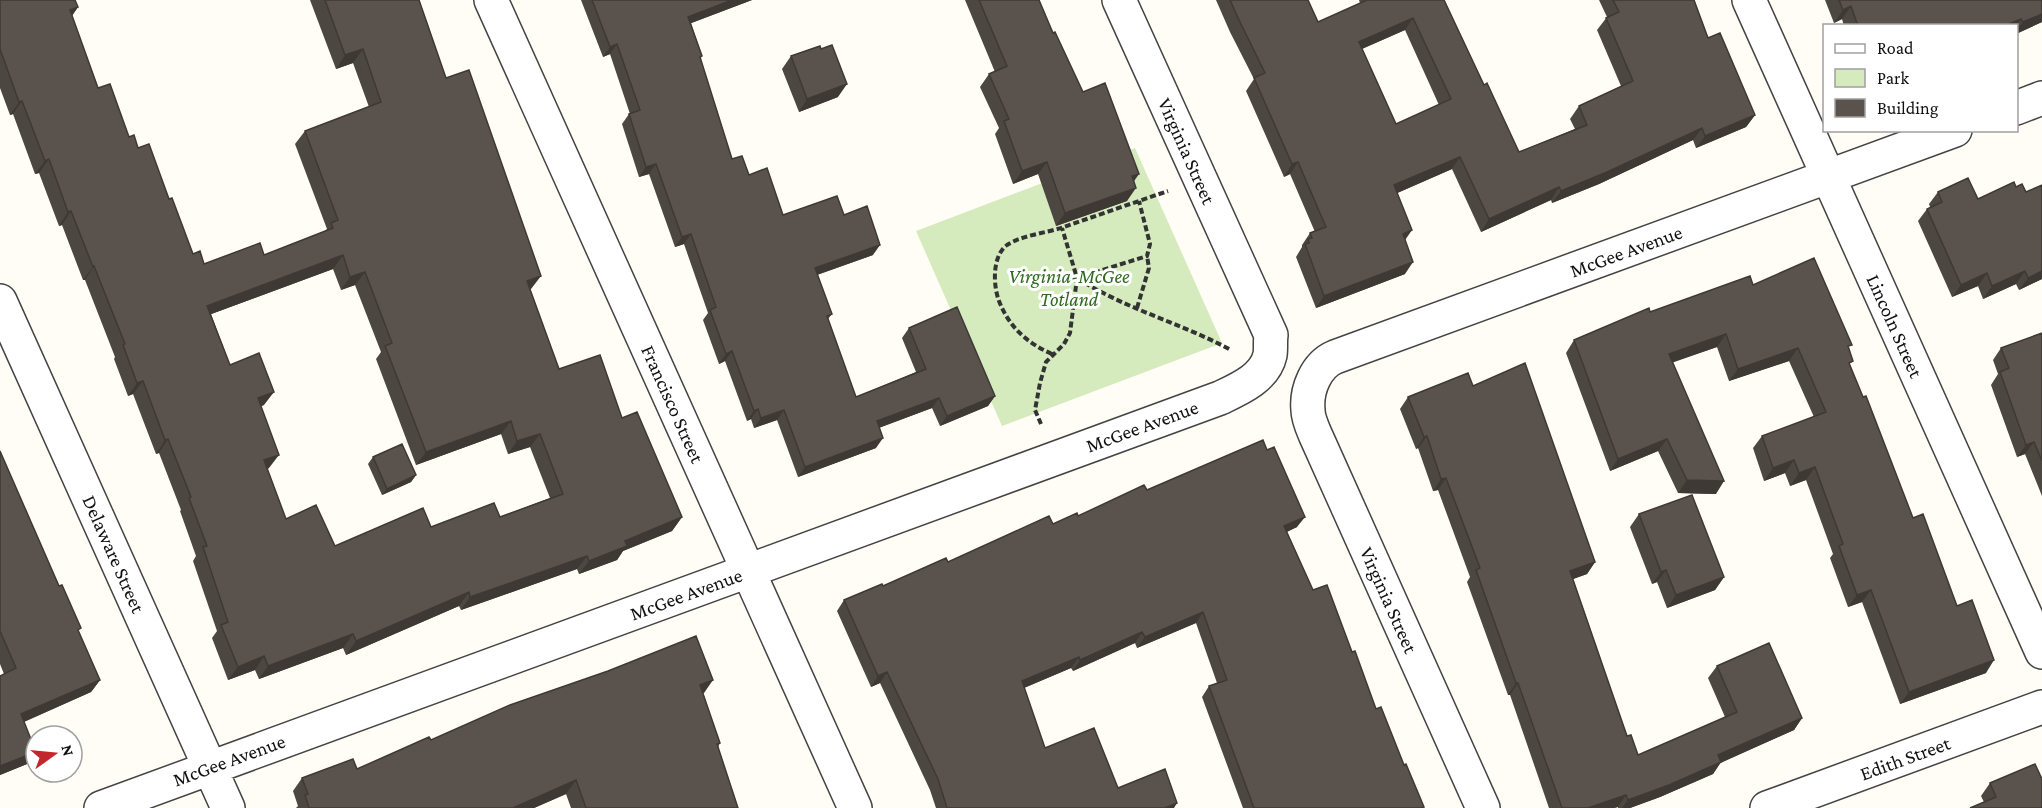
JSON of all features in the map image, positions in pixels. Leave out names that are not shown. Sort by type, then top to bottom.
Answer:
[{"type":"street","name":"Francisco Street","points":[[491,0],[855,808]]},
{"type":"street","name":"Virginia Street","points":[[1119,0],[1271,335],[1270,355],[1264,368]]},
{"type":"street","name":"Lincoln Street","points":[[1749,0],[2042,652]]},
{"type":"street","points":[[2018,107],[2042,98]]},
{"type":"street","name":"McGee Avenue","points":[[1310,388],[1316,376],[1329,360],[1335,357],[1950,132]]},
{"type":"street","name":"Delaware Street","points":[[0,301],[228,808]]},
{"type":"street","name":"McGee Avenue","points":[[101,808],[1220,398],[1247,385],[1264,368]]},
{"type":"street","name":"Virginia Street","points":[[1310,388],[1307,411],[1315,434],[1483,808]]},
{"type":"street","name":"Edith Street","points":[[1767,808],[2042,707]]},
{"type":"path","points":[[1052,354],[1021,336],[997,297],[995,277],[997,258],[1007,246],[1037,233],[1062,228],[1200,180]]},
{"type":"path","points":[[1137,308],[1149,268],[1147,256],[1150,244],[1139,201]]},
{"type":"path","points":[[1055,458],[1035,410],[1046,362],[1064,344],[1070,333],[1077,278],[1062,228]]},
{"type":"path","points":[[1077,278],[1147,256]]},
{"type":"path","points":[[1077,278],[1102,294],[1213,340],[1264,368]]},
{"type":"green space","name":"Virginia-McGee Totland","points":[[1135,148],[1222,343],[1002,426],[916,231]]},
{"type":"building","points":[[0,0],[75,0],[78,7],[70,10],[98,88],[110,84],[129,137],[134,135],[138,148],[149,144],[169,199],[172,198],[193,254],[200,251],[204,264],[260,243],[264,255],[333,228],[331,223],[338,220],[305,131],[381,102],[363,49],[345,55],[325,0],[419,0],[446,78],[469,70],[541,276],[527,281],[559,369],[600,355],[622,418],[637,412],[682,517],[625,541],[627,546],[589,561],[587,556],[470,597],[469,592],[356,641],[353,634],[268,666],[264,656],[238,667],[221,625],[228,622],[203,547],[207,546],[189,498],[191,497],[168,439],[165,440],[143,381],[137,383],[123,345],[125,344],[94,266],[71,211],[68,212],[49,159],[45,161],[22,101],[19,102],[0,49]],"holes":[[[343,255],[350,277],[365,272],[392,343],[385,346],[426,452],[511,421],[517,441],[540,434],[563,494],[500,517],[494,503],[431,527],[423,508],[335,546],[316,505],[286,519],[264,460],[279,455],[258,398],[274,392],[259,353],[230,365],[207,306]]]},
{"type":"building","points":[[592,0],[732,0],[688,17],[702,56],[700,57],[732,159],[742,156],[749,175],[767,168],[783,215],[837,196],[844,215],[867,206],[880,245],[815,268],[832,314],[827,316],[856,397],[926,369],[909,328],[957,307],[995,396],[947,416],[939,398],[877,421],[883,438],[805,467],[784,410],[761,418],[758,409],[754,411],[732,351],[726,354],[710,310],[716,307],[691,234],[682,237],[656,164],[646,167],[629,114],[640,110],[617,44],[610,47]]},
{"type":"building","points":[[979,0],[1039,0],[1083,92],[1105,83],[1139,174],[1132,176],[1136,188],[1065,213],[1047,162],[1022,171],[1004,121],[1009,119],[989,74],[1007,66]]},
{"type":"building","points":[[1230,0],[1308,0],[1318,22],[1367,0],[1444,0],[1484,85],[1487,83],[1519,152],[1587,125],[1579,106],[1633,81],[1606,18],[1619,12],[1613,0],[1694,0],[1708,38],[1720,33],[1755,115],[1705,136],[1702,128],[1607,172],[1561,191],[1559,187],[1489,219],[1460,157],[1394,185],[1412,230],[1403,234],[1413,262],[1324,296],[1305,244],[1309,243],[1308,239],[1312,238],[1310,233],[1326,227],[1298,162],[1292,164],[1254,78],[1265,73]],"holes":[[[1413,18],[1451,99],[1396,124],[1359,42]]]},
{"type":"building","points":[[1839,0],[2042,0],[2042,14],[2023,22],[2021,19],[2009,24],[1857,24],[1851,6],[1843,10]]},
{"type":"building","points":[[832,45],[847,84],[807,99],[791,56],[820,46],[821,49]]},
{"type":"building","points":[[1968,178],[1978,199],[2014,182],[2016,187],[2022,184],[2026,192],[2042,185],[2042,271],[2028,278],[2025,271],[1992,286],[1987,273],[1961,285],[1927,209],[1942,202],[1938,192]]},
{"type":"building","points":[[1814,258],[1852,345],[1848,346],[1853,361],[1849,363],[1863,397],[1866,396],[1913,518],[1923,514],[1957,606],[1972,600],[1994,660],[1909,692],[1871,590],[1857,595],[1839,546],[1843,544],[1815,467],[1799,473],[1794,460],[1773,468],[1762,436],[1826,412],[1798,348],[1738,369],[1726,334],[1669,354],[1724,481],[1687,480],[1667,439],[1618,459],[1574,340],[1649,308],[1650,312],[1750,276],[1753,285]]},
{"type":"building","points":[[2042,333],[2042,461],[2034,442],[2026,445],[2000,372],[2009,368],[2001,348]]},
{"type":"building","points":[[1525,363],[1595,562],[1570,571],[1627,736],[1631,735],[1638,755],[1737,712],[1717,666],[1769,643],[1802,718],[1718,755],[1721,762],[1669,785],[1628,800],[1626,795],[1588,808],[1562,808],[1476,570],[1480,568],[1446,478],[1441,479],[1427,436],[1424,437],[1408,397],[1468,373],[1473,386]]},
{"type":"building","points":[[1263,440],[1267,450],[1274,447],[1305,517],[1284,526],[1313,590],[1327,585],[1376,709],[1381,707],[1424,807],[1254,808],[1209,686],[1227,680],[1203,612],[1145,637],[1142,632],[1080,660],[1079,657],[1022,681],[1045,748],[1094,728],[1118,788],[1165,769],[1177,803],[1165,808],[947,808],[938,779],[887,672],[878,676],[844,600],[882,584],[883,586],[946,558],[948,562],[1049,516],[1053,524],[1077,513],[1078,516],[1144,485],[1147,490]]},
{"type":"building","points":[[402,444],[416,475],[387,489],[373,457]]},
{"type":"building","points":[[0,451],[59,586],[62,585],[81,628],[78,630],[100,680],[21,714],[25,724],[24,757],[0,766],[0,676],[16,668],[0,631]]},
{"type":"building","points":[[1692,495],[1724,577],[1676,595],[1666,570],[1661,572],[1639,514]]},
{"type":"building","points":[[696,636],[713,680],[700,685],[720,743],[717,744],[738,808],[586,808],[576,780],[513,808],[309,808],[305,795],[308,794],[302,778],[353,759],[357,769],[429,737],[431,740],[510,705],[608,671]]},
{"type":"building","points":[[2035,764],[2042,779],[2042,808],[1970,808],[1996,797],[1990,783]]}]
